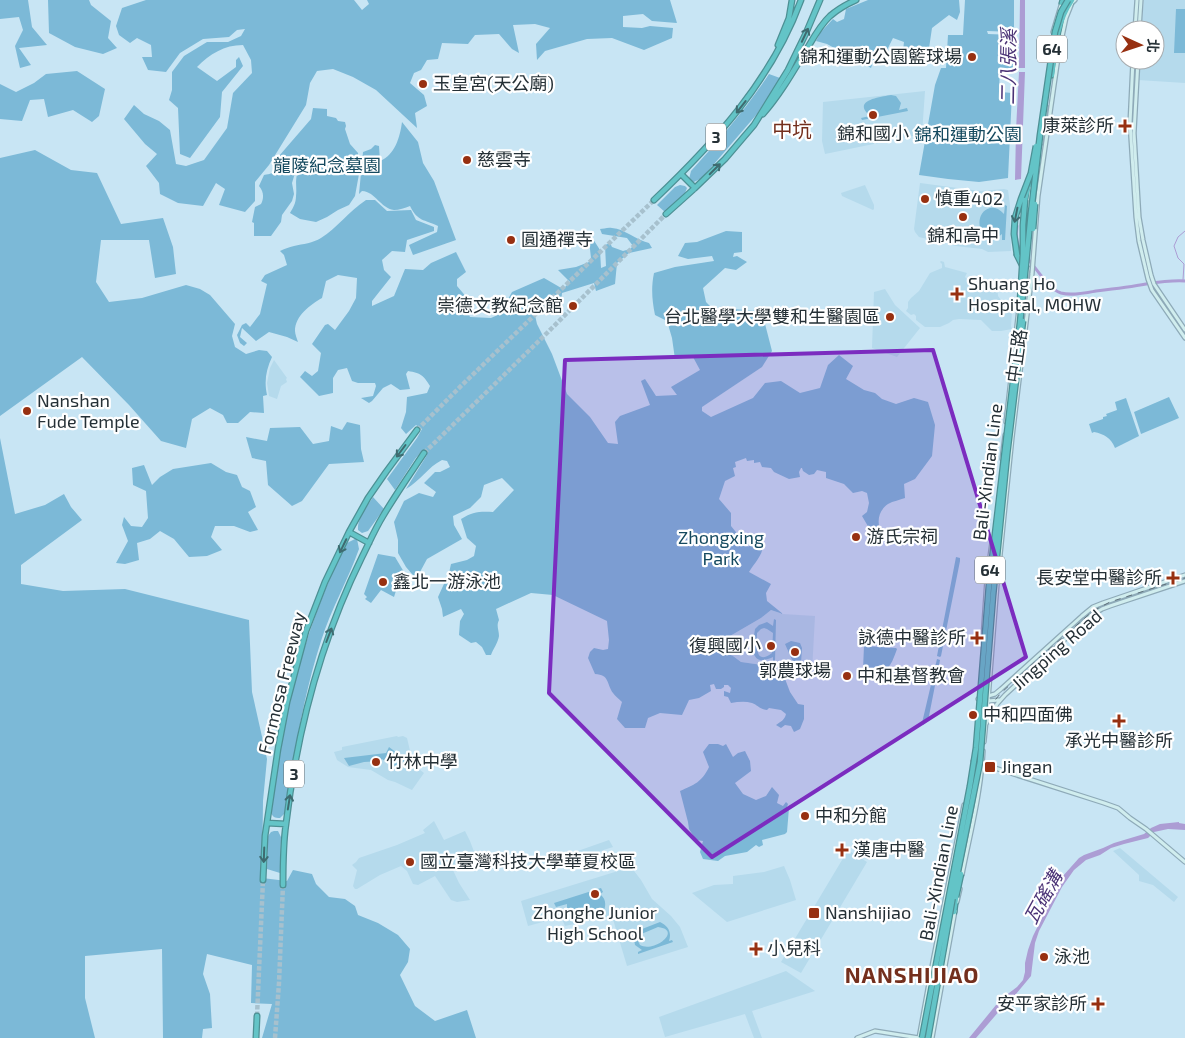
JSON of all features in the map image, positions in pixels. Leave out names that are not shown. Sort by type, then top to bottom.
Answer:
[{"type":"highway","points":[[768,67],[784,31],[792,0]]},
{"type":"highway","name":"3","points":[[654,200],[726,126],[752,92],[790,28],[801,0]]},
{"type":"highway","points":[[791,71],[820,0]]},
{"type":"highway","points":[[791,71],[822,25],[847,4],[856,0]]},
{"type":"highway","name":"Bali-Xindian Line","points":[[920,1038],[976,748],[989,585],[1044,100],[1054,32],[1061,12],[1072,1]]},
{"type":"highway","name":"Bali-Xindian Line","points":[[930,1038],[953,896],[981,762],[993,596],[1036,194],[1057,33],[1062,17],[1072,1]]},
{"type":"highway","name":"3","points":[[666,214],[725,159],[771,104],[791,71]]},
{"type":"highway","points":[[1023,267],[1017,255],[1014,234],[1016,218],[1021,198],[1031,173],[1044,100]]},
{"type":"highway","points":[[681,174],[695,188]]},
{"type":"highway","points":[[1017,347],[1025,200],[1032,178]]},
{"type":"highway","name":"Formosa Freeway","points":[[263,880],[267,823],[278,750],[287,702],[306,631],[349,532],[368,498],[417,430]]},
{"type":"highway","name":"Formosa Freeway","points":[[282,885],[286,824],[302,729],[319,662],[338,610],[369,543],[382,518],[424,453]]},
{"type":"highway","points":[[349,532],[369,543]]},
{"type":"highway","points":[[954,912],[981,762]]},
{"type":"highway","points":[[267,823],[286,824]]},
{"type":"highway","points":[[256,1038],[257,1016]]},
{"type":"main road","points":[[1136,20],[1137,0]]},
{"type":"main road","points":[[1140,20],[1141,0]]},
{"type":"main road","points":[[1063,1],[1064,11]]},
{"type":"main road","points":[[857,1038],[875,1031],[920,1038],[973,761],[977,714],[981,699],[987,578],[1032,178],[1053,30],[1063,1]]},
{"type":"main road","points":[[1032,178],[1039,158],[1056,36],[1064,11],[1072,1]]},
{"type":"main road","points":[[988,696],[1008,470],[1033,265],[1039,191],[1058,51],[1063,26],[1072,1]]},
{"type":"main road","points":[[1133,70],[1130,123],[1139,241],[1152,290],[1185,338]]},
{"type":"main road","points":[[1137,70],[1134,133],[1139,217],[1143,240],[1154,284],[1185,330]]},
{"type":"main road","points":[[1044,100],[1046,108]]},
{"type":"main road","points":[[1039,158],[1042,171]]},
{"type":"main road","points":[[1031,190],[1032,212]]},
{"type":"main road","name":"中正路","points":[[986,717],[981,699],[986,638],[1021,332],[1032,212],[1039,191]]},
{"type":"main road","points":[[1023,267],[1027,272]]},
{"type":"main road","name":"Jingping Road","points":[[981,699],[995,694],[1093,608],[1185,575]]},
{"type":"main road","name":"Jingping Road","points":[[981,699],[988,701],[1000,700],[1086,619],[1095,613],[1110,606],[1185,581]]},
{"type":"main road","name":"Jingping Road","points":[[930,1038],[982,772],[981,762],[988,696]]},
{"type":"main road","points":[[985,727],[1000,700]]},
{"type":"main road","points":[[973,761],[981,762],[1118,808],[1146,828],[1185,862]]},
{"type":"main road","name":"Jingping Road","points":[[953,921],[949,903],[977,771],[981,762]]},
{"type":"main road","points":[[928,989],[944,970]]},
{"type":"highlighted area","points":[[933,350],[1026,657],[712,857],[549,693],[565,360]]},
{"type":"shaded area","points":[[1020,0],[1025,0],[1025,68],[1019,68]]},
{"type":"shaded area","points":[[1144,0],[1185,0],[1185,83],[1138,80],[1138,70],[1165,70],[1165,20],[1142,20]]},
{"type":"shaded area","points":[[1019,72],[1025,72],[1021,179],[1015,180],[1016,130]]},
{"type":"shaded area","name":"錦和國小","points":[[925,91],[922,134],[825,154],[822,141],[823,102]]},
{"type":"shaded area","name":"錦和高中","points":[[920,183],[980,191],[1008,190],[1011,251],[988,252],[982,249],[956,246],[919,237],[914,229]]},
{"type":"shaded area","points":[[865,185],[874,205],[873,210],[842,196],[841,193]]},
{"type":"shaded area","name":"Shuang Ho Hospital, MOHW","points":[[941,261],[944,262],[945,267],[967,273],[965,277],[972,281],[997,282],[998,296],[1010,312],[1012,312],[1012,329],[992,331],[981,320],[959,319],[940,327],[925,327],[916,320],[914,314],[911,315],[906,311],[908,302],[919,291],[930,273],[942,268]]},
{"type":"shaded area","name":"台北醫學大學雙和生醫園區","points":[[885,289],[895,305],[920,328],[897,357],[872,348],[874,292]]},
{"type":"shaded area","points":[[274,360],[287,378],[287,382],[281,386],[277,399],[269,396],[267,383]]},
{"type":"shaded area","name":"復興國小","points":[[771,610],[783,614],[815,616],[812,672],[783,670],[777,667],[741,662],[728,654],[730,636]]},
{"type":"shaded area","name":"竹林中學","points":[[397,736],[407,738],[411,755],[407,760],[424,773],[412,790],[388,780],[371,770],[348,767],[337,760],[334,752],[342,750],[342,747]]},
{"type":"shaded area","name":"國立臺灣科技大學華夏校區","points":[[434,821],[444,840],[465,831],[470,841],[476,857],[452,868],[470,900],[457,902],[451,900],[435,876],[418,885],[413,884],[407,871],[401,866],[355,889],[353,886],[357,870],[352,865],[359,858],[425,833],[423,830]]},
{"type":"shaded area","points":[[1179,822],[1185,824],[1185,830],[1168,829],[1154,832],[1148,838],[1111,848],[1100,855],[1086,860],[1074,870],[1062,887],[1039,931],[1035,943],[1031,976],[976,1038],[969,1038],[996,1005],[1023,980],[1025,963],[1033,936],[1062,877],[1079,858],[1114,843],[1144,834],[1160,824]]},
{"type":"shaded area","points":[[609,840],[613,847],[575,859],[572,853]]},
{"type":"shaded area","points":[[1120,848],[1178,897],[1174,902],[1153,885],[1139,881],[1139,875],[1113,851]]},
{"type":"shaded area","points":[[848,850],[867,862],[801,973],[781,962]]},
{"type":"shaded area","points":[[784,866],[796,900],[727,922],[692,893],[714,885],[733,884],[733,876],[764,872]]},
{"type":"shaded area","name":"Zhonghe Junior High School","points":[[631,867],[652,899],[680,927],[688,947],[627,966],[612,916],[565,926],[561,917],[528,926],[521,901]]},
{"type":"shaded area","points":[[786,971],[815,991],[752,1011],[762,1038],[754,1038],[745,1014],[665,1037],[659,1017]]},
{"type":"green space","points":[[0,0],[28,0],[32,27],[47,45],[19,48],[31,65],[20,68],[15,46],[23,30],[19,17],[0,19]]},
{"type":"green space","points":[[48,0],[89,0],[91,5],[111,21],[108,38],[117,48],[103,54],[75,47],[49,33]]},
{"type":"green space","points":[[146,0],[354,0],[362,10],[369,4],[367,0],[670,0],[677,23],[652,21],[643,14],[623,16],[623,27],[642,28],[650,26],[673,28],[672,38],[644,50],[612,38],[587,39],[545,51],[537,60],[536,44],[550,28],[535,24],[513,25],[519,53],[512,49],[499,34],[475,35],[468,44],[442,43],[438,59],[427,60],[421,70],[414,73],[410,83],[424,95],[427,106],[415,113],[417,128],[376,90],[353,77],[333,69],[317,71],[310,83],[306,105],[269,165],[255,182],[255,201],[245,212],[219,205],[225,189],[216,183],[203,206],[178,203],[160,194],[159,183],[146,166],[157,154],[145,144],[124,119],[134,105],[144,114],[159,121],[170,130],[176,164],[186,166],[204,160],[227,128],[233,93],[252,73],[251,60],[243,45],[236,45],[218,51],[197,67],[217,81],[236,67],[236,60],[239,57],[243,66],[222,92],[220,117],[190,158],[180,154],[178,108],[169,100],[172,90],[172,72],[184,56],[207,42],[228,42],[241,36],[245,29],[237,30],[229,37],[203,39],[180,53],[166,72],[148,70],[142,57],[152,57],[151,45],[137,38],[130,43],[119,35],[116,26],[122,8]]},
{"type":"green space","points":[[868,0],[959,0],[960,12],[957,20],[949,15],[932,28],[928,55],[910,61],[902,59],[904,42],[893,38],[887,50],[886,62],[873,62],[871,68],[827,44],[816,41],[820,33],[833,19],[837,22],[844,19],[846,9]]},
{"type":"green space","name":"錦和運動公園","points":[[965,0],[1014,0],[1014,32],[987,31],[988,34],[1014,35],[1013,69],[1000,69],[999,91],[1012,93],[1008,178],[979,182],[919,175],[935,85],[941,68],[946,68],[948,35],[963,35]]},
{"type":"green space","points":[[1176,9],[1185,9],[1185,53],[1174,53]]},
{"type":"green space","points":[[77,71],[105,89],[99,116],[92,122],[73,110],[48,117],[44,99],[30,100],[22,121],[0,119],[0,84],[16,92],[34,83],[46,74]]},
{"type":"green space","points":[[769,74],[780,78],[757,114],[702,178],[694,182],[690,181],[691,171],[732,124]]},
{"type":"green space","points":[[896,96],[901,103],[899,110],[907,108],[908,111],[862,120],[861,118],[870,116],[865,111],[864,106],[866,103],[875,98]]},
{"type":"green space","name":"龍陵紀念墓園","points":[[313,108],[327,109],[327,116],[345,122],[345,129],[350,144],[358,153],[359,174],[355,196],[349,205],[316,222],[300,219],[290,213],[296,199],[297,174],[295,173],[292,183],[294,194],[292,201],[282,215],[281,222],[271,236],[254,236],[254,223],[252,222],[255,207],[261,204],[263,200],[263,193],[259,186],[264,175],[274,172],[278,168],[283,159],[279,159],[279,156],[311,119]]},
{"type":"green space","name":"龍陵紀念墓園","points":[[402,122],[418,142],[423,163],[434,181],[456,240],[413,255],[409,245],[437,232],[438,226],[419,218],[410,206],[402,209],[389,209],[367,192],[362,191],[359,194],[363,152],[375,145],[379,146],[380,161],[385,158],[396,145]]},
{"type":"green space","points":[[35,150],[71,170],[97,173],[121,224],[163,218],[173,247],[176,274],[155,278],[149,240],[101,240],[96,282],[109,302],[142,298],[186,285],[200,289],[210,295],[235,324],[232,336],[235,347],[246,354],[259,350],[267,351],[272,357],[266,376],[267,395],[263,396],[264,413],[250,412],[238,423],[227,423],[223,415],[210,408],[192,419],[186,448],[161,441],[82,357],[0,416],[0,158]]},
{"type":"green space","points":[[680,185],[687,188],[685,193],[665,212],[657,205],[675,187]]},
{"type":"green space","name":"Zhongxing Park","points":[[366,200],[375,200],[387,211],[411,210],[416,220],[434,227],[434,231],[407,240],[405,252],[392,251],[382,260],[384,270],[391,277],[372,301],[372,306],[394,296],[405,269],[423,270],[431,263],[456,252],[466,272],[457,279],[457,286],[468,299],[467,311],[470,317],[491,318],[500,314],[512,292],[544,278],[563,289],[570,282],[558,270],[576,267],[589,262],[591,258],[589,240],[593,239],[600,250],[601,268],[606,266],[605,245],[610,243],[612,247],[623,251],[633,246],[627,238],[602,234],[600,229],[617,229],[649,243],[652,248],[629,253],[617,263],[615,284],[596,291],[594,283],[562,293],[562,314],[546,301],[541,302],[534,311],[537,324],[552,354],[567,394],[590,417],[608,443],[618,444],[615,422],[620,416],[650,405],[641,381],[645,379],[656,396],[677,395],[671,387],[700,370],[693,357],[675,359],[667,321],[655,315],[652,294],[654,273],[675,267],[714,261],[712,256],[688,259],[678,256],[685,243],[697,242],[726,231],[742,232],[742,252],[734,253],[733,257],[737,256],[747,262],[736,270],[725,268],[703,288],[706,302],[716,312],[732,309],[759,311],[764,320],[772,351],[762,367],[702,407],[702,411],[711,417],[753,398],[765,383],[781,381],[800,393],[820,388],[828,365],[839,355],[853,366],[846,379],[864,390],[875,393],[882,399],[896,404],[914,398],[928,402],[935,425],[932,456],[915,479],[904,484],[905,498],[890,503],[882,510],[879,522],[882,534],[876,540],[862,516],[867,512],[869,503],[867,493],[862,491],[853,493],[844,484],[826,478],[826,472],[817,470],[814,474],[809,475],[801,468],[799,472],[800,477],[789,479],[774,472],[771,468],[762,467],[760,462],[754,463],[754,460],[747,461],[746,458],[735,462],[736,467],[733,468],[735,476],[725,481],[719,499],[731,513],[731,526],[748,547],[759,536],[762,541],[763,546],[760,555],[749,572],[771,584],[766,593],[767,601],[783,614],[771,610],[730,636],[728,654],[741,662],[777,667],[782,671],[790,692],[798,704],[804,705],[804,719],[800,729],[794,732],[791,726],[785,725],[781,728],[776,725],[782,721],[786,714],[781,710],[769,708],[767,710],[747,702],[731,703],[728,697],[724,696],[724,691],[730,693],[731,688],[728,685],[724,685],[721,689],[716,689],[714,684],[710,685],[711,691],[699,698],[689,700],[682,715],[660,713],[648,718],[645,728],[625,728],[617,719],[622,702],[613,693],[605,678],[595,674],[588,658],[594,648],[608,649],[607,621],[553,595],[531,593],[496,609],[499,620],[499,636],[491,655],[486,655],[482,647],[476,642],[471,643],[459,635],[460,621],[464,614],[461,609],[443,617],[438,597],[451,564],[474,556],[476,546],[467,538],[461,519],[476,513],[493,512],[514,490],[502,478],[484,485],[481,497],[470,508],[453,516],[454,525],[462,539],[427,559],[415,577],[406,567],[398,553],[398,540],[394,522],[404,501],[419,493],[433,497],[436,492],[424,483],[435,472],[440,472],[450,467],[447,461],[442,460],[432,466],[406,489],[427,455],[421,452],[395,490],[387,479],[422,429],[416,425],[406,434],[401,428],[406,412],[407,397],[427,393],[430,386],[421,375],[408,371],[406,374],[410,389],[400,390],[391,384],[383,388],[369,403],[361,398],[373,396],[375,383],[352,381],[347,368],[338,370],[333,378],[333,393],[319,396],[300,377],[305,371],[312,376],[318,371],[321,353],[312,344],[325,325],[328,324],[335,330],[349,311],[356,298],[357,278],[338,275],[326,281],[322,298],[308,308],[298,320],[295,331],[298,342],[269,332],[256,341],[242,328],[240,337],[247,343],[244,346],[240,343],[237,335],[242,325],[246,323],[250,327],[260,314],[267,284],[261,281],[265,275],[287,265],[284,255],[280,251],[321,238]]},
{"type":"green space","points":[[1005,205],[1007,206],[1005,240],[1002,240],[1002,234],[995,238],[988,238],[981,230],[980,217],[984,211],[990,208],[998,209],[1004,214]]},
{"type":"green space","points":[[1169,397],[1179,418],[1141,434],[1134,412]]},
{"type":"green space","points":[[1126,398],[1139,436],[1115,448],[1104,435],[1092,433],[1089,424],[1103,419],[1103,417],[1107,416],[1106,414],[1117,410],[1115,402]]},
{"type":"green space","points":[[347,422],[360,425],[361,449],[364,462],[329,464],[302,501],[292,506],[268,485],[266,461],[252,458],[246,437],[267,441],[270,428],[300,427],[313,444],[329,441],[331,426],[342,430]]},
{"type":"green space","points":[[0,438],[15,514],[45,505],[64,494],[71,507],[82,520],[21,565],[21,584],[63,591],[125,589],[249,620],[252,692],[267,759],[263,801],[262,878],[287,881],[293,870],[312,874],[316,884],[329,897],[345,899],[355,906],[358,915],[378,923],[398,935],[410,949],[408,962],[400,975],[415,1006],[435,1021],[467,1010],[476,1038],[262,1038],[272,1004],[251,1003],[252,965],[207,954],[203,974],[210,994],[212,1028],[203,1029],[202,1038],[163,1038],[162,949],[85,956],[85,998],[95,1038],[0,1038]]},
{"type":"green space","points":[[211,463],[226,472],[237,475],[242,487],[250,491],[256,507],[248,512],[258,530],[250,532],[234,526],[215,526],[211,537],[222,550],[207,556],[189,557],[174,539],[160,531],[150,539],[137,543],[139,560],[125,564],[116,563],[128,541],[122,525],[124,517],[131,526],[142,527],[148,518],[146,491],[133,485],[132,468],[144,465],[152,485],[160,477],[173,469]]},
{"type":"green space","points":[[373,497],[384,509],[368,531],[362,533],[358,530],[359,521]]},
{"type":"green space","points":[[357,539],[359,549],[325,629],[309,683],[285,813],[280,818],[275,817],[271,812],[295,681],[322,598],[343,549],[347,543]]},
{"type":"green space","name":"鑫北一游泳池","points":[[378,554],[395,557],[404,572],[401,575],[394,597],[381,590],[371,603],[365,599],[367,597],[364,594]]},
{"type":"green space","points":[[956,557],[960,558],[960,561],[940,657],[937,656]]},
{"type":"green space","points":[[774,619],[776,620],[775,661],[773,661],[773,657],[760,660],[754,655],[753,651],[755,629],[767,622],[773,626]],"holes":[[[761,629],[767,629],[773,633],[772,653],[762,657],[758,652],[757,633]]]},
{"type":"green space","name":"郭農球場","points":[[791,641],[800,643],[802,648],[801,663],[793,662],[785,644]]},
{"type":"green space","points":[[864,646],[897,649],[889,667],[886,669],[863,669]]},
{"type":"green space","points":[[937,659],[940,660],[928,721],[923,725],[922,723]]},
{"type":"green space","points":[[709,744],[723,746],[726,744],[733,757],[745,751],[750,761],[751,771],[735,783],[743,794],[756,800],[766,796],[772,787],[779,795],[777,803],[783,806],[786,802],[788,804],[787,832],[785,834],[762,840],[763,845],[759,847],[756,845],[747,852],[725,856],[718,861],[703,859],[700,852],[703,841],[696,840],[689,829],[680,791],[697,782],[706,772],[709,767],[703,752]]},
{"type":"green space","points":[[389,747],[405,759],[399,771],[382,759],[381,761],[364,762],[349,766],[344,758],[386,753]]},
{"type":"green space","points":[[274,831],[278,831],[281,837],[280,873],[267,869],[268,836]]},
{"type":"green space","points":[[601,888],[603,892],[600,894],[605,902],[604,911],[578,920],[567,913],[567,904],[556,907],[554,903]]},
{"type":"green space","points":[[660,922],[669,930],[669,941],[672,940],[673,942],[638,954],[642,950],[635,945],[634,938],[637,931]],"holes":[[[658,927],[668,932],[667,936],[658,944],[646,947],[640,945],[638,941],[639,935]]]},
{"type":"waterway","name":"二八張溪","points":[[1017,226],[1017,240],[1022,253]]},
{"type":"waterway","points":[[1183,280],[1184,264],[1178,258],[1174,246],[1178,237],[1185,231]]},
{"type":"waterway","name":"二八張溪","points":[[1026,257],[1051,287],[1065,294],[1078,294],[1166,281],[1185,281]]},
{"type":"tunnel","points":[[417,430],[654,200]]},
{"type":"tunnel","points":[[424,453],[666,214]]},
{"type":"tunnel","points":[[257,1016],[263,880]]},
{"type":"tunnel","points":[[275,1038],[283,885]]},
{"type":"railway","points":[[924,1038],[944,924],[976,766],[980,730],[988,709],[1000,694],[1093,611],[1110,602],[1185,578]]},
{"type":"place","name":"錦和運動公園籃球場","points":[[972,57]]},
{"type":"place","name":"玉皇宮(天公廟)","points":[[423,84]]},
{"type":"place","name":"錦和國小","points":[[873,115]]},
{"type":"place","name":"康萊診所","points":[[1125,126]]},
{"type":"place","name":"慈雲寺","points":[[467,160]]},
{"type":"place","name":"慎重402","points":[[925,199]]},
{"type":"place","name":"錦和高中","points":[[963,217]]},
{"type":"place","name":"圓通禪寺","points":[[511,240]]},
{"type":"place","name":"Shuang Ho Hospital, MOHW","points":[[957,294]]},
{"type":"place","name":"崇德文教紀念館","points":[[573,306]]},
{"type":"place","name":"台北醫學大學雙和生醫園區","points":[[890,317]]},
{"type":"place","name":"Nanshan Fude Temple","points":[[27,411]]},
{"type":"place","name":"游氏宗祠","points":[[856,537]]},
{"type":"place","name":"長安堂中醫診所","points":[[1173,578]]},
{"type":"place","name":"鑫北一游泳池","points":[[383,582]]},
{"type":"place","name":"詠德中醫診所","points":[[977,638]]},
{"type":"place","name":"復興國小","points":[[771,646]]},
{"type":"place","name":"郭農球場","points":[[795,652]]},
{"type":"place","name":"中和基督教會","points":[[847,676]]},
{"type":"place","name":"中和四面佛","points":[[973,715]]},
{"type":"place","name":"承光中醫診所","points":[[1119,721]]},
{"type":"place","name":"竹林中學","points":[[376,762]]},
{"type":"place","name":"Jingan","points":[[990,767]]},
{"type":"place","name":"中和分館","points":[[805,816]]},
{"type":"place","name":"漢唐中醫","points":[[842,850]]},
{"type":"place","name":"國立臺灣科技大學華夏校區","points":[[410,862]]},
{"type":"place","name":"Zhonghe Junior High School","points":[[595,894]]},
{"type":"place","name":"Nanshijiao","points":[[814,913]]},
{"type":"place","name":"小兒科","points":[[756,949]]},
{"type":"place","name":"泳池","points":[[1044,957]]},
{"type":"place","name":"安平家診所","points":[[1098,1004]]},
{"type":"district","name":"中坑","points":[[792,130]]},
{"type":"district","name":"NANSHIJIAO","points":[[912,975]]},
{"type":"water label","name":"瓦磘溝","points":[[1043,897]]}]
